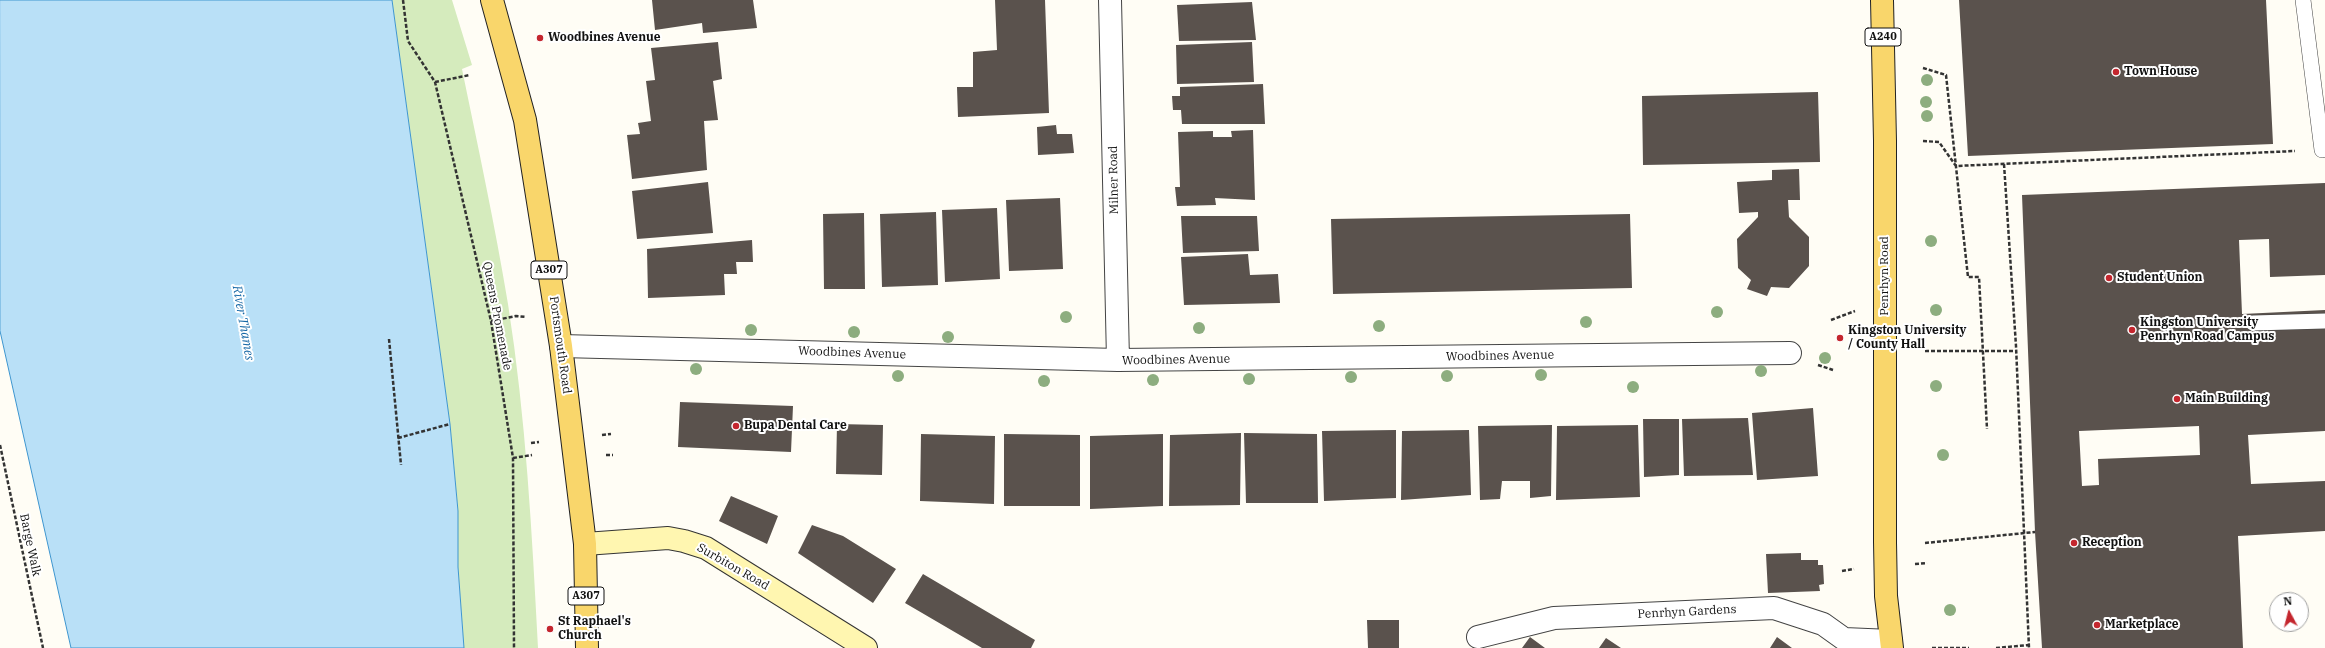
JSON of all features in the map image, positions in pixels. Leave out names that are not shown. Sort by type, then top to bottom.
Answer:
[{"type":"main road","name":"Portsmouth Road","points":[[492,0],[525,120],[561,346],[585,544],[587,648]]},
{"type":"main road","name":"Penrhyn Road","points":[[1882,0],[1885,141],[1885,542],[1886,596],[1891,644]]},
{"type":"main road","name":"Surbiton Road","points":[[585,544],[668,538],[706,548],[866,648]]},
{"type":"street","name":"Milner Road","points":[[1110,0],[1118,360]]},
{"type":"street","name":"Woodbines Avenue","points":[[561,346],[1118,360],[1790,353]]},
{"type":"street","name":"Penrhyn Gardens","points":[[1478,637],[1554,618],[1774,608],[1823,624],[1844,639],[1891,644]]},
{"type":"lane","points":[[2302,0],[2322,150]]},
{"type":"lane","points":[[2253,324],[2325,321]]},
{"type":"path","name":"Queens Promenade","points":[[403,0],[408,41],[435,82],[491,321],[513,458],[514,648]]},
{"type":"path","points":[[1923,68],[1946,75],[1956,166],[1955,177],[1968,277],[1979,277],[1987,429]]},
{"type":"path","points":[[435,82],[470,74]]},
{"type":"path","points":[[1923,141],[1939,142],[1956,166]]},
{"type":"path","points":[[1956,166],[2322,150]]},
{"type":"path","points":[[1996,648],[2029,647],[2016,351],[2004,164]]},
{"type":"path","points":[[491,321],[516,316],[532,317]]},
{"type":"path","points":[[389,339],[401,465]]},
{"type":"path","points":[[1925,351],[2016,351]]},
{"type":"path","points":[[398,438],[450,424]]},
{"type":"path","points":[[531,443],[539,442]]},
{"type":"path","name":"Barge Walk","points":[[0,445],[43,648]]},
{"type":"path","points":[[513,458],[532,455]]},
{"type":"path","points":[[1925,543],[2035,532]]},
{"type":"path","points":[[1916,564],[1927,563]]},
{"type":"path","points":[[1842,571],[1861,568]]},
{"type":"path","points":[[1932,648],[1969,648]]},
{"type":"green space","points":[[392,0],[452,0],[472,65],[462,69],[503,274],[514,347],[524,433],[531,519],[538,648],[464,648],[458,567],[458,511],[450,424]]},
{"type":"water","name":"River Thames","points":[[0,0],[392,0],[450,424],[458,511],[458,567],[464,648],[71,648],[0,331]]},
{"type":"building","points":[[652,0],[753,0],[757,28],[703,33],[702,23],[655,30]]},
{"type":"building","points":[[995,0],[1045,0],[1049,113],[958,117],[957,87],[973,87],[973,52],[997,50]]},
{"type":"building","name":"Town House","points":[[1959,0],[2266,0],[2273,144],[1968,156]]},
{"type":"building","points":[[1252,2],[1256,40],[1179,41],[1177,5]]},
{"type":"building","points":[[718,42],[722,79],[713,81],[718,120],[704,121],[707,170],[632,179],[627,135],[640,134],[638,123],[651,121],[646,81],[655,80],[651,48]]},
{"type":"building","points":[[1252,42],[1254,82],[1177,84],[1176,45]]},
{"type":"building","points":[[1263,84],[1265,124],[1182,124],[1181,110],[1173,110],[1172,96],[1180,96],[1180,87]]},
{"type":"building","points":[[1818,92],[1820,162],[1643,165],[1642,96]]},
{"type":"building","points":[[1056,125],[1057,134],[1072,134],[1074,153],[1038,155],[1037,127]]},
{"type":"building","points":[[1253,130],[1255,200],[1215,198],[1216,205],[1177,206],[1175,187],[1180,187],[1178,132],[1213,131],[1213,137],[1232,137],[1231,131]]},
{"type":"building","points":[[1799,169],[1800,200],[1788,200],[1789,217],[1809,237],[1809,266],[1789,288],[1771,287],[1767,296],[1747,289],[1751,280],[1738,268],[1737,239],[1758,217],[1758,212],[1739,213],[1737,182],[1772,180],[1772,170]]},
{"type":"building","points":[[708,182],[713,233],[637,239],[632,191]]},
{"type":"building","name":"Main Building","points":[[2325,183],[2325,275],[2270,277],[2269,239],[2239,240],[2242,314],[2325,310],[2325,431],[2248,435],[2251,484],[2325,481],[2325,531],[2238,536],[2243,648],[2042,648],[2035,532],[2022,195]],"holes":[[[2199,426],[2200,455],[2098,459],[2099,485],[2082,486],[2079,431]]]},
{"type":"building","points":[[1060,198],[1063,269],[1009,271],[1006,200]]},
{"type":"building","points":[[997,208],[1000,279],[945,282],[942,210]]},
{"type":"building","points":[[936,212],[938,285],[882,287],[880,214]]},
{"type":"building","points":[[864,213],[865,289],[824,289],[823,214]]},
{"type":"building","points":[[1630,214],[1632,288],[1333,294],[1331,219]]},
{"type":"building","points":[[1181,216],[1257,216],[1259,251],[1183,253]]},
{"type":"building","points":[[752,240],[753,262],[736,262],[737,274],[724,274],[725,295],[648,298],[647,249]]},
{"type":"building","points":[[1248,254],[1250,275],[1278,274],[1280,303],[1184,305],[1181,257]]},
{"type":"building","name":"Bupa Dental Care","points":[[680,402],[793,406],[791,452],[678,447]]},
{"type":"building","points":[[1813,408],[1818,476],[1757,480],[1752,413]]},
{"type":"building","points":[[1748,418],[1753,475],[1684,476],[1682,419]]},
{"type":"building","points":[[1643,419],[1679,419],[1679,475],[1644,477]]},
{"type":"building","points":[[837,424],[883,425],[882,475],[836,474]]},
{"type":"building","points":[[1552,425],[1551,496],[1530,498],[1530,481],[1502,481],[1500,499],[1480,500],[1478,426]]},
{"type":"building","points":[[1638,425],[1640,497],[1556,500],[1557,426]]},
{"type":"building","points":[[1396,430],[1396,498],[1324,501],[1322,431]]},
{"type":"building","points":[[1469,430],[1471,495],[1401,500],[1402,431]]},
{"type":"building","points":[[1241,433],[1240,505],[1169,506],[1170,435]]},
{"type":"building","points":[[1244,433],[1317,434],[1318,503],[1246,503]]},
{"type":"building","points":[[921,434],[995,436],[994,504],[920,501]]},
{"type":"building","points":[[1004,434],[1080,435],[1080,506],[1004,506]]},
{"type":"building","points":[[1163,434],[1163,506],[1090,509],[1090,436]]},
{"type":"building","points":[[731,496],[778,516],[767,544],[719,521]]},
{"type":"building","points":[[812,525],[843,536],[896,569],[873,603],[798,553]]},
{"type":"building","points":[[1801,553],[1801,560],[1818,560],[1818,565],[1823,565],[1824,584],[1819,585],[1820,591],[1768,593],[1766,554]]},
{"type":"building","points":[[923,574],[1035,640],[1031,648],[982,648],[905,603]]},
{"type":"building","points":[[1367,620],[1399,620],[1399,648],[1368,648]]},
{"type":"building","points":[[1530,637],[1545,648],[1522,648]]},
{"type":"building","points":[[1777,637],[1792,648],[1770,648]]},
{"type":"building","points":[[1606,638],[1621,648],[1599,648]]},
{"type":"place","name":"Woodbines Avenue","points":[[540,38]]},
{"type":"place","name":"Town House","points":[[2116,72]]},
{"type":"place","name":"Student Union","points":[[2109,278]]},
{"type":"place","name":"Kingston University Penrhyn Road Campus","points":[[2132,330]]},
{"type":"place","name":"Kingston University / County Hall","points":[[1840,338]]},
{"type":"place","name":"Main Building","points":[[2177,399]]},
{"type":"place","name":"Bupa Dental Care","points":[[736,426]]},
{"type":"place","name":"Reception","points":[[2074,543]]},
{"type":"place","name":"Marketplace","points":[[2097,625]]},
{"type":"place","name":"St Raphael's Church","points":[[550,629]]}]
